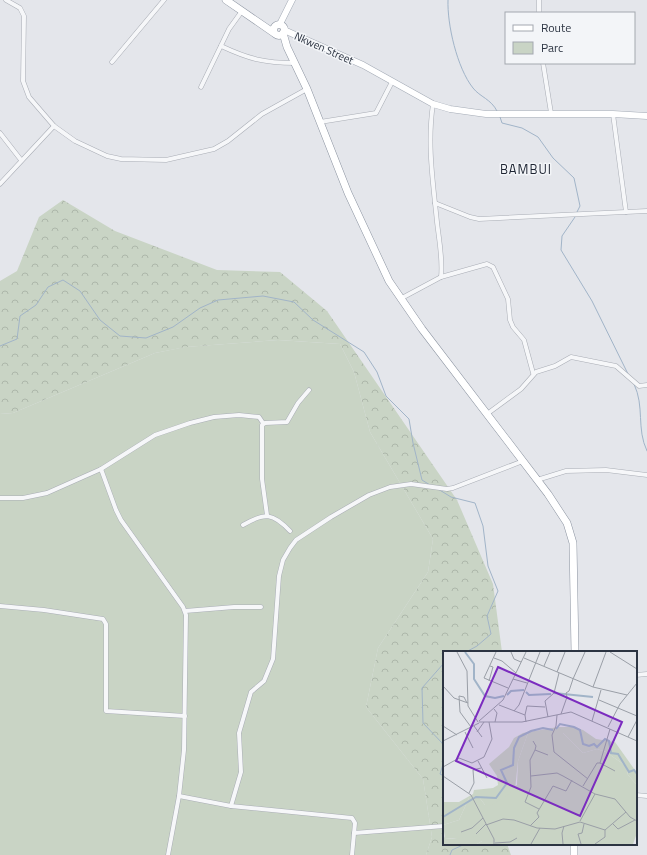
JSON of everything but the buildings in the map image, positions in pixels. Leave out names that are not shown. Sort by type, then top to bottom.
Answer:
[{"type":"highway","points":[[229,1],[255,20],[279,30],[307,89],[371,245],[389,281],[400,299],[522,461],[538,480],[562,514],[571,533],[574,570],[575,651]]},
{"type":"main road","points":[[279,30],[292,0]]},
{"type":"main road","name":"Nkwen Street","points":[[279,30],[363,65],[433,104],[468,113],[613,114],[647,116]]},
{"type":"street","points":[[6,0],[20,8],[24,16],[25,89],[36,106],[54,126],[75,141],[107,156],[120,159],[166,160],[221,146],[262,114],[307,89]]},
{"type":"street","points":[[112,62],[164,0]]},
{"type":"street","points":[[539,12],[540,0]]},
{"type":"street","points":[[201,87],[229,29],[242,11]]},
{"type":"street","points":[[221,46],[250,58],[268,63],[295,62]]},
{"type":"street","points":[[543,64],[551,113]]},
{"type":"street","points":[[320,122],[376,114],[392,82]]},
{"type":"street","points":[[433,104],[430,123],[430,159],[440,248],[441,277]]},
{"type":"street","points":[[613,114],[626,212]]},
{"type":"street","points":[[0,184],[54,126]]},
{"type":"street","points":[[0,133],[21,160]]},
{"type":"street","points":[[435,203],[470,217],[479,218],[647,210]]},
{"type":"street","points":[[400,299],[441,277],[487,264],[493,267],[508,299],[510,320],[513,327],[524,340],[534,373]]},
{"type":"street","points":[[487,414],[521,389],[534,373],[571,357],[616,366],[639,386],[647,385]]},
{"type":"street","points":[[263,424],[287,422],[298,403],[309,390]]},
{"type":"street","points":[[0,498],[39,496],[101,469],[155,435],[190,423],[214,417],[239,415],[258,417],[263,424],[260,458],[267,515]]},
{"type":"street","points":[[231,806],[241,772],[239,733],[251,692],[264,682],[273,660],[279,576],[283,560],[296,540],[331,517],[369,495],[390,487],[411,484],[446,489],[453,488],[522,461]]},
{"type":"street","points":[[101,469],[121,520],[185,611],[187,651],[186,727],[179,796],[168,855]]},
{"type":"street","points":[[538,480],[566,471],[606,470],[647,474]]},
{"type":"street","points":[[243,525],[253,519],[267,515],[281,521],[290,531]]},
{"type":"street","points":[[0,606],[44,610],[103,619],[106,624],[106,711],[185,716]]},
{"type":"street","points":[[185,611],[234,607],[261,607]]},
{"type":"street","points":[[637,675],[647,674]]},
{"type":"street","points":[[637,795],[647,796]]},
{"type":"street","points":[[179,796],[231,806],[348,817],[354,820],[352,855]]},
{"type":"street","points":[[354,833],[443,826]]},
{"type":"green space","points":[[63,200],[115,231],[217,270],[280,272],[327,311],[457,500],[493,584],[502,651],[443,651],[443,845],[507,845],[511,855],[426,855],[432,837],[423,779],[366,707],[378,648],[428,572],[433,539],[370,432],[354,372],[340,344],[278,340],[186,347],[155,353],[13,413],[0,414],[0,281],[17,271],[39,217]]},
{"type":"green space","points":[[278,340],[340,344],[354,372],[370,432],[433,539],[428,572],[378,648],[366,707],[423,779],[432,837],[426,855],[0,855],[0,414],[13,413],[155,353],[185,347]]},
{"type":"waterway","points":[[448,0],[451,33],[462,69],[473,88],[489,101],[497,111]]},
{"type":"waterway","points":[[500,117],[502,123],[522,128],[538,137],[553,158],[574,178],[580,206],[577,212]]},
{"type":"waterway","points":[[575,217],[562,236],[561,250],[592,301],[629,376]]},
{"type":"waterway","points":[[0,346],[17,339],[20,316],[36,305],[48,287],[63,280],[80,291],[100,320],[120,336],[146,338],[173,327],[200,308],[218,300],[263,296],[294,302],[313,320],[364,352],[377,372],[386,396],[409,419],[422,480],[430,485]]},
{"type":"waterway","points":[[634,384],[639,401],[642,434],[647,451]]},
{"type":"waterway","points":[[438,489],[451,497],[475,503],[483,526],[488,566],[498,591],[487,616],[491,634],[477,646],[468,651]]},
{"type":"waterway","points":[[443,664],[422,688],[423,723],[443,744]]},
{"type":"waterway","points":[[443,764],[440,774],[443,776]]},
{"type":"waterway","points":[[450,855],[452,850],[463,845]]},
{"type":"district","name":"BAMBUI","points":[[526,169]]}]
